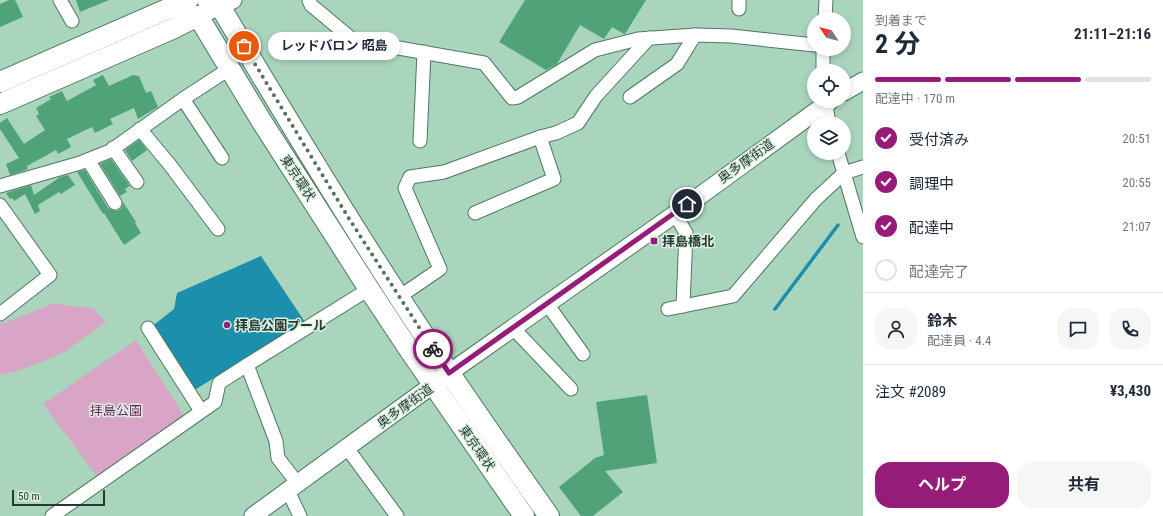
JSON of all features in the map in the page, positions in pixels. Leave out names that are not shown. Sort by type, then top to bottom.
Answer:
[{"type":"highway","name":"東京環状","points":[[207,4],[229,69],[369,289],[433,385],[524,516]]},
{"type":"highway","name":"東京環状","points":[[207,4],[449,373],[549,516]]},
{"type":"highway","points":[[0,82],[207,4]]},
{"type":"highway","points":[[0,104],[172,29],[207,4]]},
{"type":"main road","points":[[851,88],[863,81]]},
{"type":"main road","name":"奥多摩街道","points":[[253,516],[449,373],[675,214],[819,108]]},
{"type":"street","points":[[60,0],[72,21]]},
{"type":"street","points":[[309,0],[311,5],[353,40],[484,63],[512,98],[518,97],[595,50],[638,39],[695,35],[748,37],[807,44]]},
{"type":"street","points":[[825,12],[826,0]]},
{"type":"street","points":[[630,97],[677,64],[695,35]]},
{"type":"street","points":[[399,297],[440,269],[405,188],[410,178],[444,172],[578,124],[596,96],[649,38]]},
{"type":"street","points":[[420,141],[424,52]]},
{"type":"street","points":[[0,186],[88,160],[114,148],[183,99],[229,69]]},
{"type":"street","points":[[183,99],[222,158]]},
{"type":"street","points":[[140,129],[170,165],[218,229]]},
{"type":"street","points":[[475,213],[554,179],[540,137]]},
{"type":"street","points":[[114,148],[137,182]]},
{"type":"street","points":[[88,160],[116,203]]},
{"type":"street","points":[[840,160],[863,237]]},
{"type":"street","points":[[668,309],[732,296],[816,199],[844,173],[863,167]]},
{"type":"street","points":[[0,205],[50,275],[0,314]]},
{"type":"street","points":[[675,214],[686,234],[682,306]]},
{"type":"street","points":[[52,516],[215,402],[219,383],[369,289]]},
{"type":"street","points":[[546,304],[583,354]]},
{"type":"street","points":[[148,328],[201,411]]},
{"type":"street","points":[[513,328],[571,389]]},
{"type":"street","points":[[247,365],[276,441],[278,458],[293,488],[300,516]]},
{"type":"street","points":[[347,448],[397,516]]},
{"type":"green space","points":[[55,303],[93,308],[106,322],[63,353],[21,370],[0,375],[0,323],[4,323]]},
{"type":"green space","name":"拝島公園","points":[[136,340],[186,419],[99,479],[43,404]]},
{"type":"water","name":"拝島公園プール","points":[[261,256],[305,322],[188,394],[150,328],[174,309],[177,293]]},
{"type":"building","points":[[9,0],[15,0],[23,17],[0,27],[0,4]]},
{"type":"building","points":[[76,0],[109,0],[80,12]]},
{"type":"building","points":[[525,0],[646,0],[625,34],[612,27],[604,39],[580,25],[557,64],[546,70],[499,42]]},
{"type":"building","points":[[103,75],[109,86],[133,75],[139,76],[146,93],[151,91],[158,107],[138,119],[134,108],[110,119],[113,124],[95,133],[92,127],[67,139],[71,147],[58,154],[56,150],[27,166],[28,169],[10,175],[6,164],[19,158],[0,129],[0,123],[7,118],[24,144],[45,130],[36,116],[39,114],[36,108],[51,99],[49,97],[62,91],[67,101],[96,85],[93,80]]},
{"type":"building","points":[[139,140],[147,150],[132,161],[125,150]]},
{"type":"building","points":[[111,159],[130,186],[125,189],[127,192],[120,196],[100,164]]},
{"type":"building","points":[[85,170],[108,208],[115,211],[119,210],[122,207],[123,202],[136,222],[135,223],[141,233],[124,245],[77,172]]},
{"type":"building","points":[[68,175],[75,185],[61,194],[59,192],[38,205],[40,211],[35,214],[25,194],[14,201],[12,198],[10,199],[6,193],[31,185],[34,195],[60,177]]},
{"type":"building","points":[[647,395],[657,463],[605,471],[623,492],[593,516],[581,516],[559,487],[595,458],[604,455],[596,402]]},
{"type":"waterway","points":[[775,309],[838,225]]},
{"type":"way so far","points":[[244,46],[348,217],[433,349]]},
{"type":"place","name":"レッドバロン 昭島","points":[[244,46]]},
{"type":"place","name":"拝島橋北","points":[[654,241]]},
{"type":"place","name":"拝島公園プール","points":[[227,325]]},
{"type":"route","points":[[433,349],[449,373],[687,204]]}]
